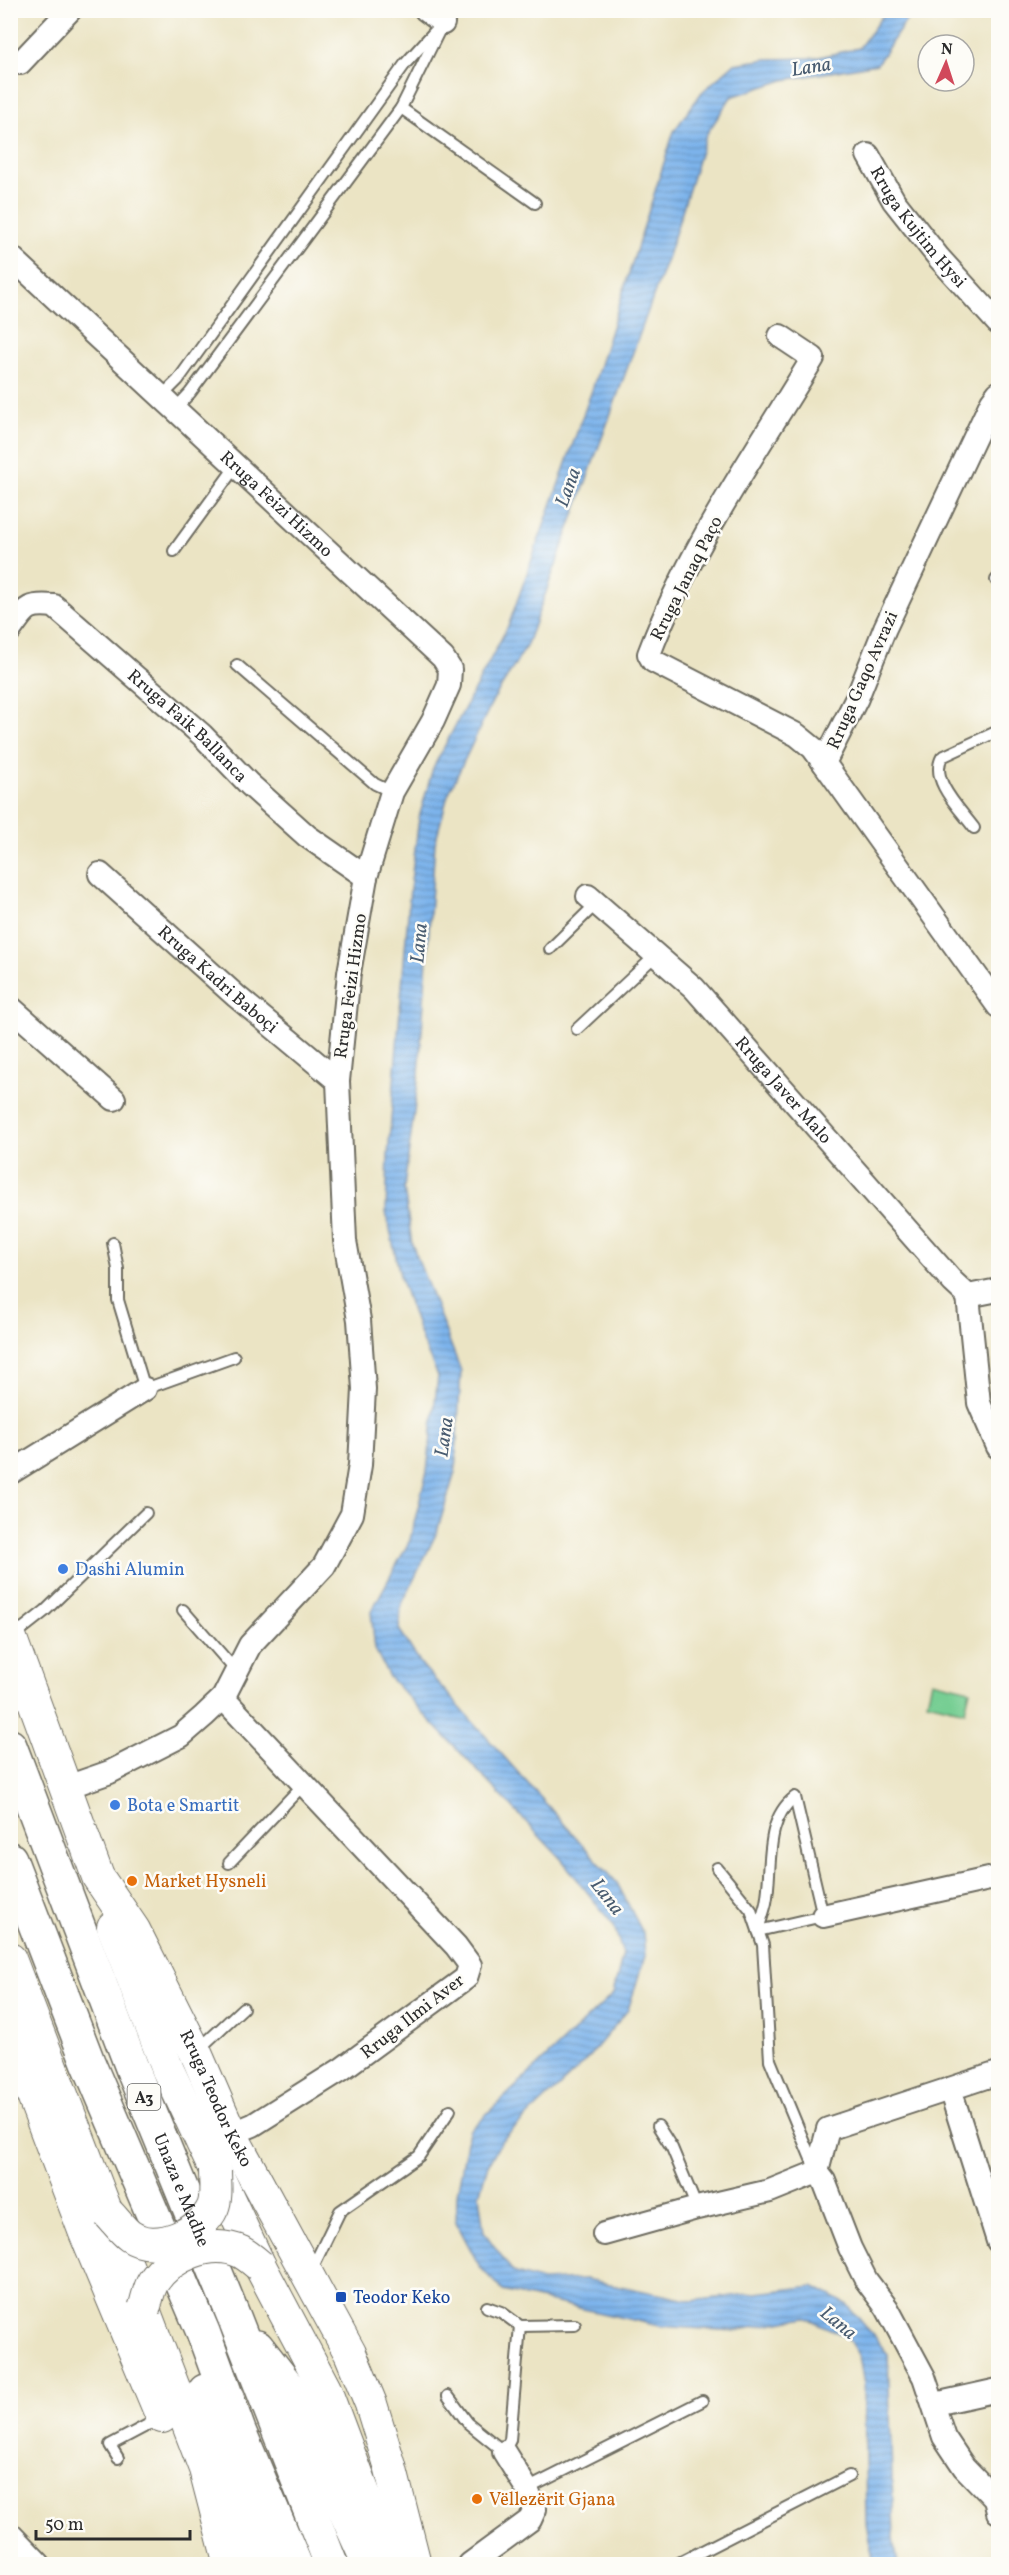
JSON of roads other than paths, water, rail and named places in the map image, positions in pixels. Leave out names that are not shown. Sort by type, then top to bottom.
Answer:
[{"type":"highway","name":"Unaza e Madhe","points":[[10,1746],[134,2073],[234,2317],[331,2565]]},
{"type":"highway","name":"Unaza e Madhe","points":[[10,1859],[88,2062],[203,2332],[239,2431],[294,2565]]},
{"type":"highway","points":[[234,2317],[304,2407],[341,2502],[369,2565]]},
{"type":"highway","points":[[203,2332],[205,2404],[263,2565]]},
{"type":"highway","points":[[341,2502],[360,2565]]},
{"type":"main road","name":"Rruga Teodor Keko","points":[[11,1636],[98,1877],[134,1930],[195,2051],[231,2134],[350,2353],[371,2404],[390,2466],[415,2565]]},
{"type":"main road","points":[[98,1877],[113,1930],[168,2070],[260,2266],[325,2389],[373,2517],[385,2565]]},
{"type":"main road","points":[[10,1959],[144,2309],[173,2417]]},
{"type":"main road","points":[[10,1983],[33,2096],[82,2225],[173,2417],[230,2563]]},
{"type":"main road","points":[[108,2213],[131,2237],[154,2243],[179,2238],[203,2223],[213,2205],[215,2170]]},
{"type":"main road","points":[[144,2309],[152,2284],[163,2269],[186,2253],[214,2247],[240,2251],[260,2266]]},
{"type":"street","points":[[20,63],[70,10]]},
{"type":"street","name":"Rruga Kujtim Hysi","points":[[867,155],[894,201],[939,258],[999,323]]},
{"type":"street","name":"Rruga Feizi Hizmo","points":[[10,256],[443,658],[450,669],[449,685],[440,707],[392,792],[366,877],[349,973],[338,1081],[345,1241],[359,1320],[364,1389],[360,1466],[352,1514],[324,1566],[250,1645],[223,1698],[182,1736],[110,1772],[67,1787]]},
{"type":"street","name":"Rruga Janaq Paço","points":[[780,336],[813,358],[714,519],[659,627],[649,654],[653,661],[797,735],[813,748],[824,763]]},
{"type":"street","name":"Rruga Gaqo Avrazi","points":[[999,393],[992,402],[917,558],[857,698],[824,763],[999,1006]]},
{"type":"street","name":"Rruga Faik Ballanca","points":[[10,630],[27,607],[37,604],[54,606],[202,735],[249,784],[307,836],[366,877]]},
{"type":"street","name":"Rruga Kadri Baboçi","points":[[100,874],[236,996],[338,1081]]},
{"type":"street","name":"Rruga Javer Malo","points":[[592,900],[694,988],[953,1282],[969,1296]]},
{"type":"street","points":[[10,1007],[114,1099]]},
{"type":"street","points":[[999,1290],[969,1296],[979,1403],[999,1447]]},
{"type":"street","points":[[10,1473],[145,1389]]},
{"type":"street","name":"Rruga Ilmi Aver","points":[[223,1698],[456,1946],[470,1965],[466,1978],[342,2069],[253,2125],[231,2134]]},
{"type":"street","points":[[823,1916],[999,1877]]},
{"type":"street","points":[[817,2172],[828,2129],[999,2073]]},
{"type":"street","points":[[950,2089],[999,2241]]},
{"type":"street","points":[[604,2234],[697,2208],[770,2191],[817,2172]]},
{"type":"street","points":[[817,2172],[824,2181],[850,2248],[866,2280],[906,2343],[935,2404],[944,2438],[964,2467],[997,2503]]},
{"type":"street","points":[[935,2404],[999,2390]]},
{"type":"street","points":[[480,2562],[530,2520],[535,2509],[527,2489],[504,2452]]},
{"type":"street","points":[[10,2534],[39,2565]]},
{"type":"lane","points":[[168,403],[190,393],[402,108],[434,17]]},
{"type":"lane","points":[[168,403],[178,380],[405,64],[434,17]]},
{"type":"lane","points":[[402,108],[535,203]]},
{"type":"lane","points":[[174,551],[236,466]]},
{"type":"lane","points":[[237,665],[375,784],[392,792]]},
{"type":"lane","points":[[974,828],[939,777],[938,764],[942,758],[999,731]]},
{"type":"lane","points":[[550,950],[592,900]]},
{"type":"lane","points":[[577,1029],[656,955]]},
{"type":"lane","points":[[113,1243],[118,1269],[118,1300],[145,1389],[234,1357]]},
{"type":"lane","points":[[11,1636],[45,1611],[146,1513]]},
{"type":"lane","points":[[183,1610],[236,1671]]},
{"type":"lane","points":[[229,1863],[303,1785]]},
{"type":"lane","points":[[795,1797],[823,1916],[758,1930],[766,1902],[776,1824],[785,1804],[795,1797]]},
{"type":"lane","points":[[717,1868],[751,1910],[763,1945],[770,2060],[817,2172]]},
{"type":"lane","points":[[195,2051],[243,2008]]},
{"type":"lane","points":[[308,2278],[321,2257],[332,2225],[340,2211],[419,2156],[450,2110]]},
{"type":"lane","points":[[658,2126],[672,2148],[697,2208]]},
{"type":"lane","points":[[486,2307],[501,2312],[520,2326],[575,2325]]},
{"type":"lane","points":[[448,2396],[468,2424],[504,2452],[510,2440],[520,2326]]},
{"type":"lane","points":[[527,2489],[702,2401]]},
{"type":"lane","points":[[118,2458],[111,2445],[173,2417]]},
{"type":"lane","points":[[677,2565],[738,2531],[849,2476]]},
{"type":"water","name":"Lana","points":[[886,11],[910,11],[908,18],[877,64],[784,80],[731,97],[706,135],[668,256],[526,647],[493,700],[448,795],[435,843],[419,1074],[404,1188],[412,1244],[461,1371],[455,1472],[437,1532],[401,1606],[399,1629],[420,1663],[617,1883],[643,1933],[645,1956],[628,2010],[582,2065],[502,2140],[487,2167],[479,2195],[484,2232],[513,2272],[542,2281],[586,2279],[692,2301],[813,2286],[848,2305],[888,2354],[894,2537],[898,2564],[874,2564],[866,2524],[864,2384],[859,2356],[847,2337],[805,2317],[735,2331],[659,2326],[503,2291],[480,2267],[456,2222],[457,2194],[469,2131],[613,1994],[623,1954],[614,1926],[562,1860],[389,1677],[375,1649],[371,1612],[410,1540],[427,1471],[438,1376],[422,1341],[401,1280],[386,1212],[388,1155],[410,889],[419,818],[433,768],[509,624],[592,390],[674,131],[702,92],[734,64],[767,59],[815,58],[859,48]]},
{"type":"place","name":"Dashi Alumin","points":[[63,1569]]},
{"type":"place","name":"Bota e Smartit","points":[[115,1805]]},
{"type":"place","name":"Market Hysneli","points":[[132,1881]]},
{"type":"place","name":"Teodor Keko","points":[[341,2297]]},
{"type":"place","name":"Vëllezërit Gjana","points":[[477,2499]]}]
